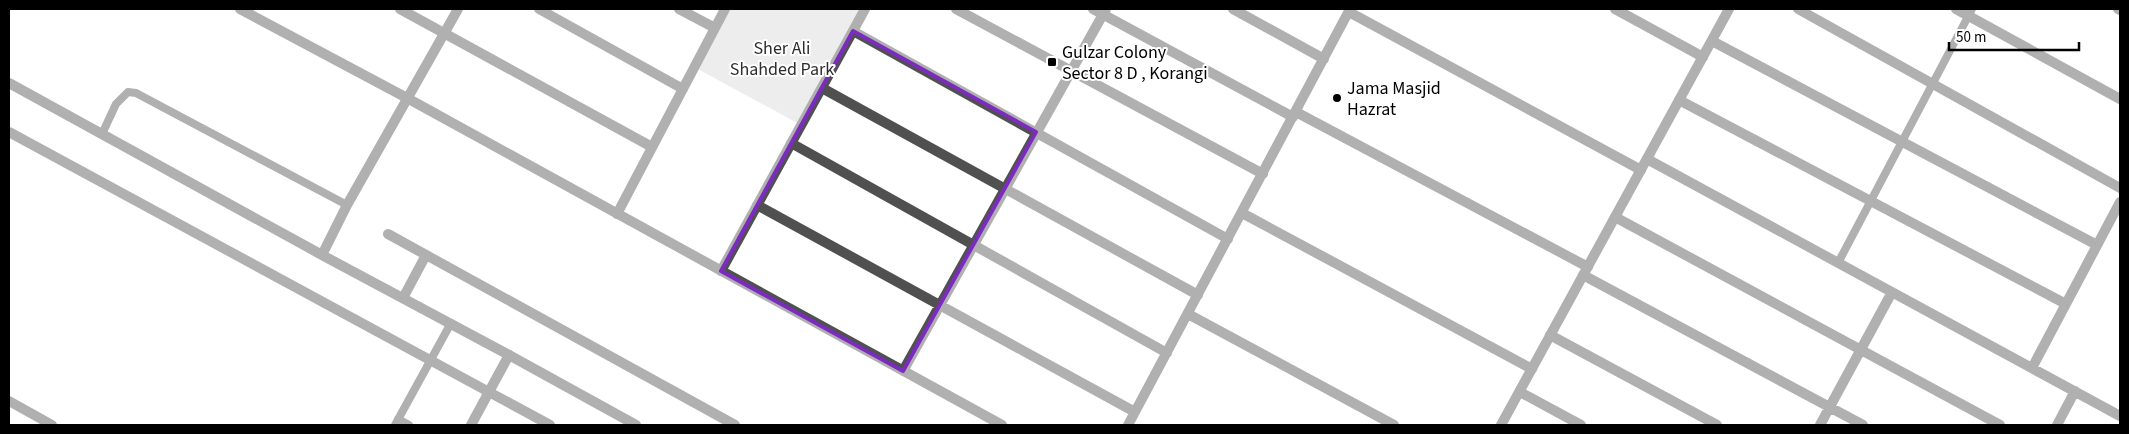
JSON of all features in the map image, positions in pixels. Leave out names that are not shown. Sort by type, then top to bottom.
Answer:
[{"type":"street","points":[[240,9],[407,98],[1002,425]]},
{"type":"street","points":[[400,9],[652,147]]},
{"type":"street","points":[[322,255],[347,205],[458,9]]},
{"type":"street","points":[[539,9],[683,89]]},
{"type":"street","points":[[679,9],[715,28]]},
{"type":"street","points":[[617,214],[725,9]]},
{"type":"street","points":[[721,271],[865,9]]},
{"type":"street","points":[[956,9],[1263,174]]},
{"type":"street","points":[[1093,9],[1104,11],[1586,271],[1863,425]]},
{"type":"street","points":[[1233,9],[1324,59]]},
{"type":"street","points":[[1615,9],[1702,57]]},
{"type":"street","points":[[1501,425],[1729,9]]},
{"type":"street","points":[[1798,9],[2120,188]]},
{"type":"street","points":[[1956,9],[1970,12],[2120,99]]},
{"type":"street","points":[[1128,425],[1349,10],[1641,170]]},
{"type":"street","points":[[903,371],[1104,11]]},
{"type":"street","points":[[853,31],[1228,239]]},
{"type":"street","points":[[1712,41],[2097,245]]},
{"type":"street","points":[[9,82],[103,130],[322,255],[509,354],[636,425]]},
{"type":"street","points":[[822,88],[1198,295]]},
{"type":"street","points":[[1679,100],[2066,304]]},
{"type":"street","points":[[9,132],[550,425]]},
{"type":"street","points":[[791,143],[1167,353]]},
{"type":"street","points":[[1647,159],[2120,416]]},
{"type":"street","points":[[2032,368],[2120,202]]},
{"type":"street","points":[[757,205],[1135,412]]},
{"type":"street","points":[[1242,213],[1532,369]]},
{"type":"street","points":[[1615,217],[2000,425]]},
{"type":"street","points":[[388,234],[735,425]]},
{"type":"street","points":[[403,298],[426,255]]},
{"type":"street","points":[[1820,425],[1892,292]]},
{"type":"street","points":[[1188,314],[1394,425]]},
{"type":"street","points":[[1550,336],[1717,425]]},
{"type":"street","points":[[471,425],[509,354]]},
{"type":"street","points":[[1520,392],[1581,425]]},
{"type":"street","points":[[2057,425],[2075,392]]},
{"type":"street","points":[[9,401],[47,424]]},
{"type":"lane","points":[[1838,263],[1970,12]]},
{"type":"lane","points":[[103,130],[116,104],[128,92],[136,93],[347,205]]},
{"type":"lane","points":[[409,425],[396,422],[451,324]]},
{"type":"highlighted area","points":[[853,31],[1036,132],[903,371],[721,271]]},
{"type":"green space","name":"Sher Ali Shahded Park","points":[[725,9],[865,9],[801,125],[694,67]]},
{"type":"place","name":"Gulzar Colony Sector 8 D , Korangi","points":[[1052,62]]},
{"type":"place","name":"Jama Masjid Hazrat","points":[[1337,98]]}]
